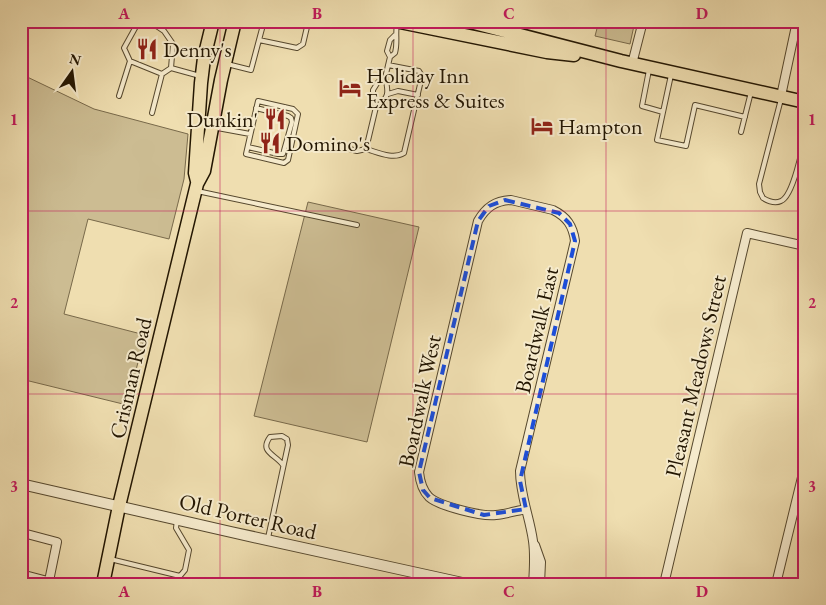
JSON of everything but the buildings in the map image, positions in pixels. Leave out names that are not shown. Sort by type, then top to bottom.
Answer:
[{"type":"main road","name":"Crisman Road","points":[[196,186],[195,172],[202,76],[213,21]]},
{"type":"main road","name":"Crisman Road","points":[[103,584],[196,186],[204,170],[224,64],[235,21]]},
{"type":"main road","points":[[229,44],[242,21]]},
{"type":"main road","points":[[466,21],[481,23],[627,63],[805,102]]},
{"type":"main road","points":[[396,22],[547,52],[627,63]]},
{"type":"street","points":[[627,63],[644,21]]},
{"type":"street","points":[[781,96],[797,21]]},
{"type":"street","points":[[480,38],[481,23]]},
{"type":"street","name":"Boardwalk East","points":[[483,212],[496,202],[511,200],[553,210],[565,217],[574,232],[575,241],[520,472],[533,541],[541,562],[540,584]]},
{"type":"street","name":"Boardwalk West","points":[[483,212],[476,228],[419,472],[420,480],[423,490],[430,498],[439,503],[484,515],[495,515],[526,509]]},
{"type":"street","name":"Pleasant Meadows Street","points":[[664,584],[747,233],[805,246]]},
{"type":"street","points":[[776,584],[805,465]]},
{"type":"street","name":"Old Porter Road","points":[[21,484],[461,583]]},
{"type":"street","points":[[21,541],[23,534],[57,542],[49,581]]},
{"type":"street","name":"Boardwalk East","points":[[533,541],[533,584]]},
{"type":"street","points":[[21,574],[59,584]]},
{"type":"lane","points":[[120,96],[130,62],[124,48],[139,21]]},
{"type":"lane","points":[[149,21],[164,31],[173,44],[171,68]]},
{"type":"lane","points":[[224,64],[251,70],[263,25],[268,21]]},
{"type":"lane","points":[[284,21],[308,27]]},
{"type":"lane","points":[[259,40],[296,48],[302,44],[309,21]]},
{"type":"lane","points":[[376,107],[384,102],[388,94],[385,78],[390,57],[395,53],[398,42],[395,35],[396,22]]},
{"type":"lane","points":[[390,57],[387,51],[390,40],[395,35]]},
{"type":"lane","points":[[130,62],[162,74]]},
{"type":"lane","points":[[335,145],[393,157],[404,154],[422,74],[419,71],[388,65]]},
{"type":"lane","points":[[152,113],[162,74],[171,68],[202,76]]},
{"type":"lane","points":[[650,68],[642,106],[664,112]]},
{"type":"lane","points":[[672,72],[657,140],[686,146],[695,105],[744,117]]},
{"type":"lane","points":[[366,150],[376,107],[373,99],[373,90],[378,82],[385,78]]},
{"type":"lane","points":[[741,132],[751,90]]},
{"type":"lane","points":[[388,94],[398,91],[418,95]]},
{"type":"lane","points":[[781,96],[760,184],[762,198],[771,202],[782,201],[789,194],[793,185],[804,136],[805,102]]},
{"type":"lane","points":[[258,101],[293,108],[298,114],[288,160],[284,163],[246,154],[256,108],[258,101]]},
{"type":"lane","points":[[248,147],[283,154],[286,150],[292,122],[288,116],[256,108]]},
{"type":"lane","points":[[199,125],[250,134]]},
{"type":"lane","points":[[196,186],[357,225]]},
{"type":"lane","points":[[268,540],[288,445],[287,439],[282,436],[270,436],[266,448],[283,465]]},
{"type":"lane","points":[[108,558],[180,576],[185,570],[188,550],[176,528],[177,520]]},
{"type":"highlighted area","points":[[505,200],[559,213],[570,224],[575,241],[520,481],[526,509],[484,515],[430,498],[423,490],[419,472],[478,221],[489,206]]},
{"type":"shaded area","points":[[599,21],[635,21],[630,44],[595,36]]},
{"type":"shaded area","points":[[21,74],[94,109],[188,134],[184,179],[169,239],[88,219],[64,314],[145,335],[127,405],[21,379]]},
{"type":"shaded area","points":[[308,202],[419,227],[367,442],[254,416]]},
{"type":"place","name":"Denny's","points":[[147,49]]},
{"type":"place","name":"Holiday Inn Express & Suites","points":[[350,88]]},
{"type":"place","name":"Dunkin'","points":[[275,119]]},
{"type":"place","name":"Hampton","points":[[542,126]]},
{"type":"place","name":"Domino's","points":[[270,143]]}]
